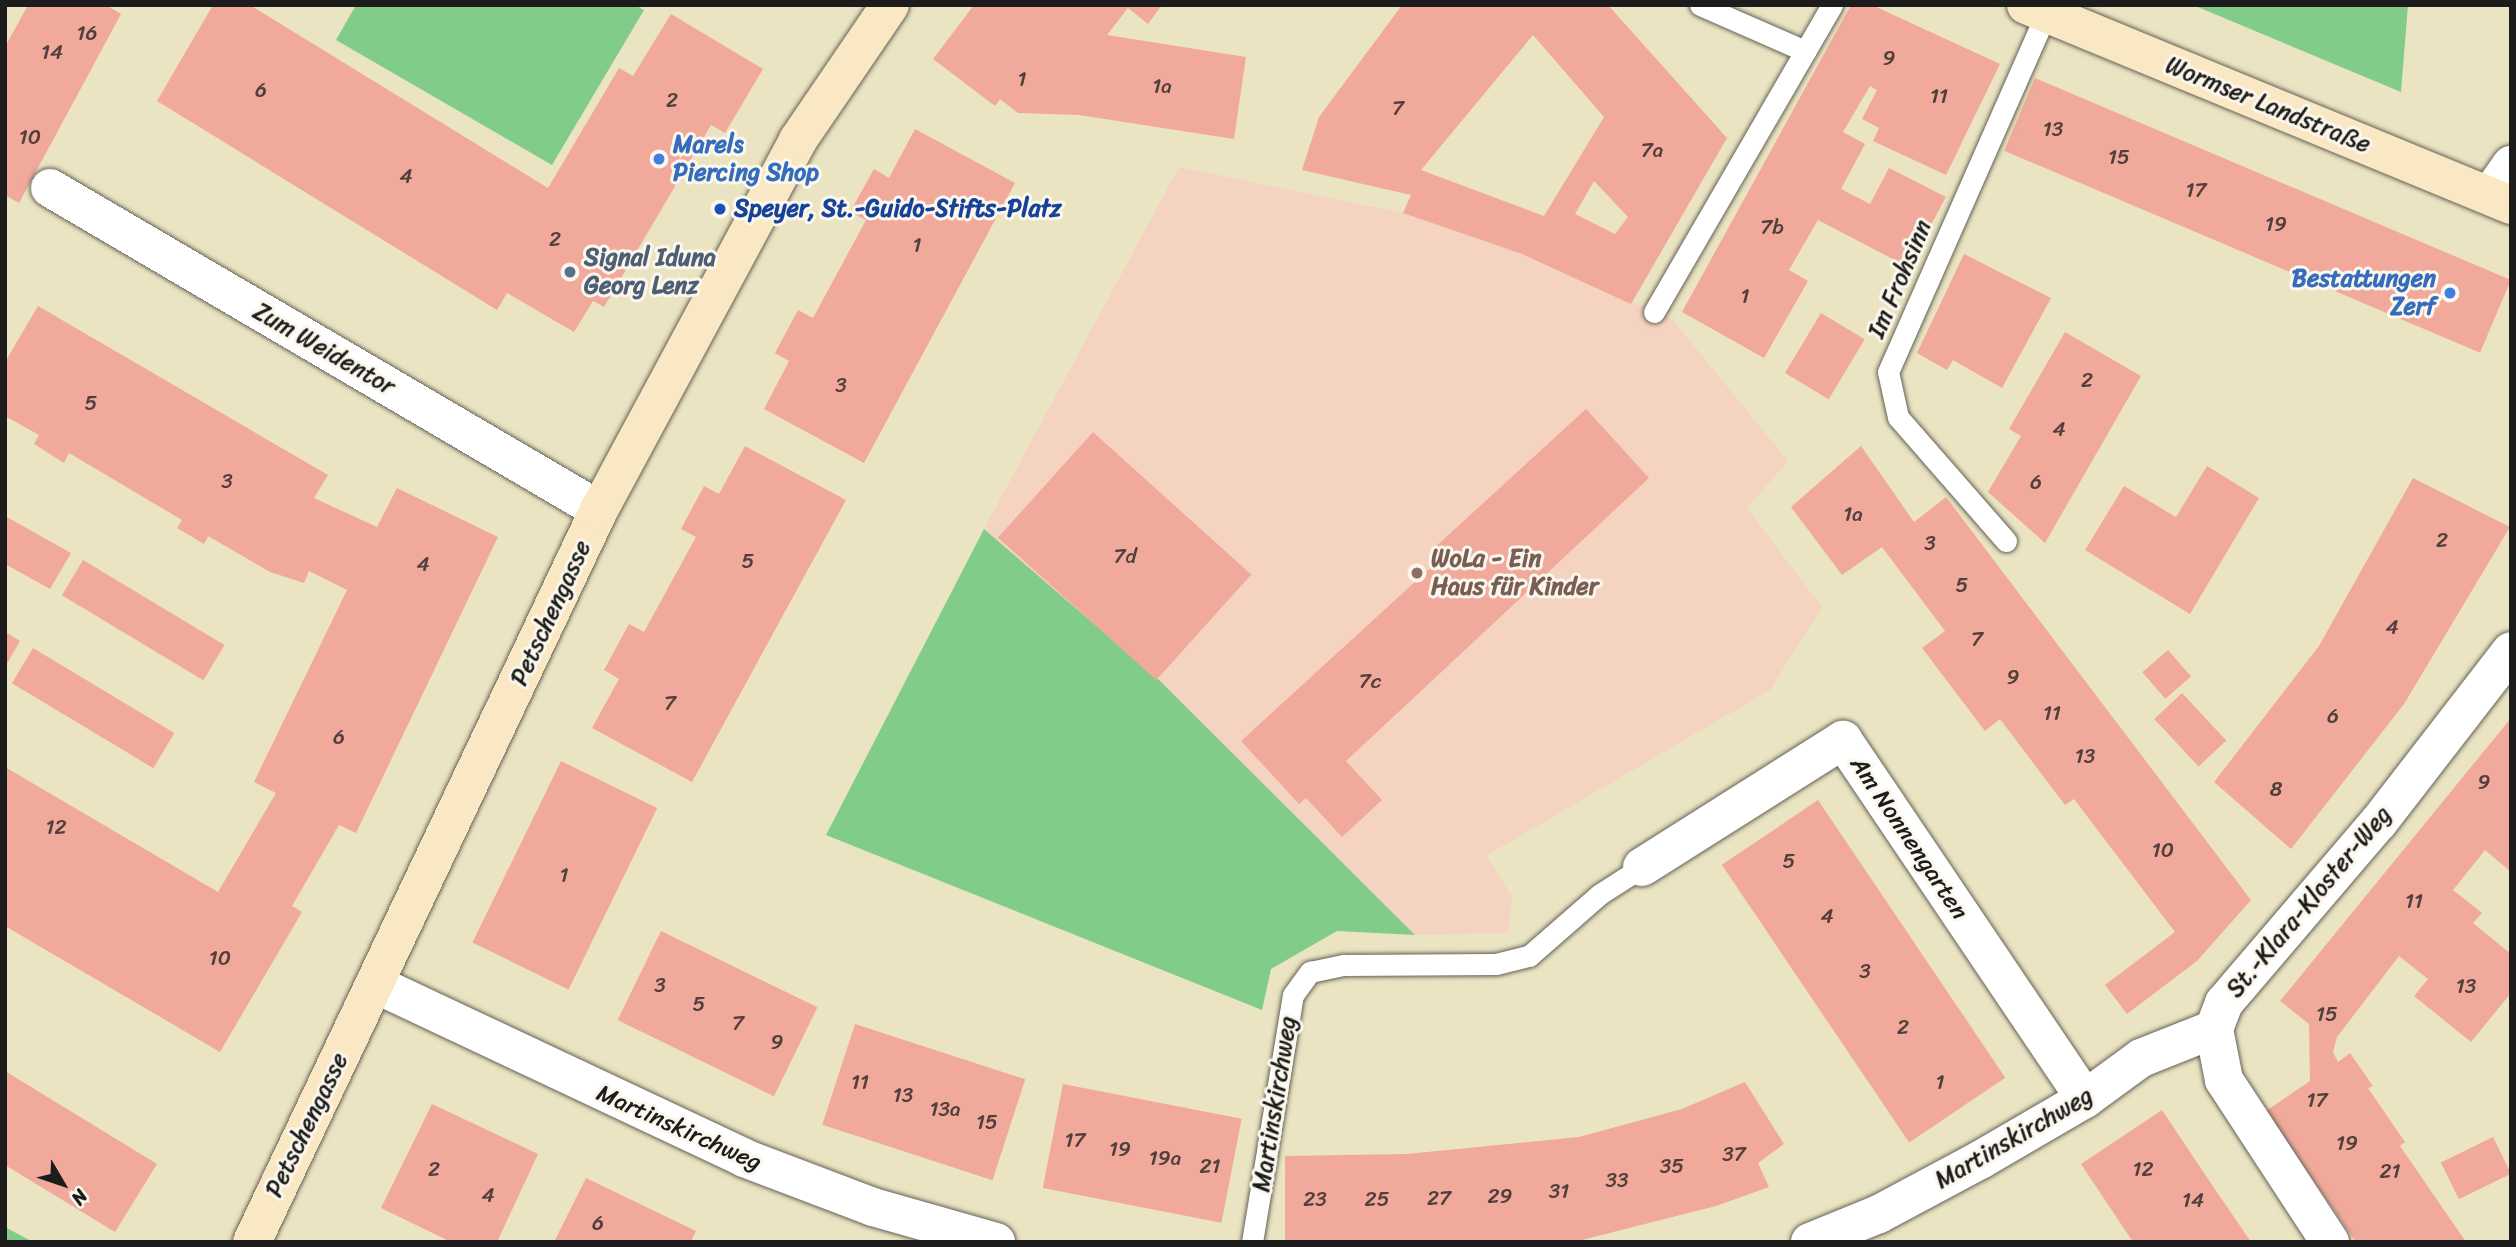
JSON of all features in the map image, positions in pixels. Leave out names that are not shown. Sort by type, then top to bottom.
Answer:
[{"type":"street","name":"Petschengasse","points":[[252,1242],[599,510],[798,141],[890,5]]},
{"type":"street","name":"Wormser Landstraße","points":[[2036,9],[2504,188]]},
{"type":"street","name":"Zum Weidentor","points":[[50,188],[599,510]]},
{"type":"street","name":"St.-Klara-Kloster-Weg","points":[[2214,1029],[2224,1003],[2402,792],[2511,651]]},
{"type":"street","name":"Am Nonnengarten","points":[[1642,867],[1843,740],[2085,1099]]},
{"type":"street","name":"Martinskirchweg","points":[[375,984],[744,1158],[873,1207],[996,1242]]},
{"type":"street","name":"Martinskirchweg","points":[[1810,1242],[1880,1214],[2085,1099],[2141,1058],[2214,1029]]},
{"type":"street","points":[[2214,1029],[2224,1080],[2330,1242]]},
{"type":"lane","points":[[1700,5],[1805,51]]},
{"type":"lane","points":[[1654,312],[1832,5]]},
{"type":"lane","name":"Im Frohsinn","points":[[2007,541],[1898,417],[1888,372],[2036,9]]},
{"type":"lane","name":"Martinskirchweg","points":[[1252,1242],[1293,995],[1310,972],[1344,965],[1496,964],[1529,956],[1585,905],[1642,867]]},
{"type":"shaded area","name":"WoLa - Ein Haus für Kinder","points":[[1179,167],[1403,213],[1522,254],[1673,320],[1788,461],[1747,508],[1822,607],[1770,690],[1486,856],[1512,896],[1508,933],[1415,935],[1159,680],[984,529]]},
{"type":"green space","points":[[356,5],[635,5],[644,10],[552,165],[336,40]]},
{"type":"green space","points":[[2193,5],[2408,5],[2401,92]]},
{"type":"green space","points":[[984,529],[1159,680],[1415,935],[1337,931],[1271,969],[1262,1010],[826,835]]},
{"type":"green space","points":[[5,1227],[33,1242],[5,1242]]},
{"type":"building","points":[[28,5],[106,5],[121,14],[19,203],[5,195],[5,47]]},
{"type":"building","points":[[213,5],[250,5],[548,188],[619,68],[633,76],[671,14],[763,69],[725,133],[711,125],[604,307],[593,301],[574,332],[507,293],[497,310],[157,101]]},
{"type":"building","points":[[974,5],[1162,5],[1148,24],[1128,8],[1107,35],[1246,57],[1234,139],[1079,115],[1018,113],[1000,99],[995,106],[933,59]]},
{"type":"building","points":[[1402,5],[1608,5],[1727,138],[1631,304],[1522,254],[1403,213],[1411,195],[1302,170],[1319,117]],"holes":[[[1533,35],[1604,117],[1544,216],[1421,170]],[[1594,181],[1628,217],[1615,234],[1575,214]]]},
{"type":"building","points":[[1851,5],[1872,5],[2000,64],[1946,175],[1873,141],[1879,128],[1862,119],[1877,90],[1870,86],[1843,132],[1865,144],[1841,189],[1870,204],[1889,168],[1946,197],[1908,267],[1818,220],[1789,270],[1808,281],[1764,358],[1682,312]]},
{"type":"building","points":[[2035,78],[2511,280],[2480,353],[2004,151]]},
{"type":"building","points":[[915,129],[1015,183],[864,463],[764,409],[789,361],[775,353],[798,310],[813,318],[866,220],[850,212],[874,169],[889,178]]},
{"type":"building","points":[[1964,254],[2051,298],[2002,388],[1953,360],[1947,370],[1917,353]]},
{"type":"building","points":[[38,306],[328,475],[314,498],[377,527],[397,488],[498,537],[356,833],[339,825],[292,906],[302,912],[220,1052],[5,926],[5,767],[218,892],[276,793],[254,782],[347,590],[309,571],[304,583],[270,572],[208,536],[204,544],[177,528],[182,520],[69,453],[64,463],[34,444],[39,435],[5,416],[5,362]]},
{"type":"building","points":[[1821,313],[1865,339],[1829,399],[1785,373]]},
{"type":"building","points":[[2065,332],[2141,376],[2045,543],[1988,492],[2021,436],[2009,429]]},
{"type":"building","points":[[1586,409],[1649,478],[1346,761],[1382,800],[1342,837],[1306,798],[1299,804],[1241,741],[1440,559],[1432,550]]},
{"type":"building","points":[[1093,432],[1251,575],[1156,680],[998,538]]},
{"type":"building","points":[[745,446],[846,500],[692,782],[592,728],[619,679],[604,670],[629,624],[644,632],[696,537],[681,529],[704,486],[719,494]]},
{"type":"building","points":[[1861,446],[1914,522],[1946,497],[2251,900],[2197,961],[2127,1014],[2105,985],[2175,932],[2074,799],[2065,805],[2000,719],[1985,731],[1922,648],[1945,631],[1882,547],[1842,575],[1791,507]]},
{"type":"building","points":[[2207,466],[2259,498],[2190,614],[2085,550],[2124,486],[2176,517]]},
{"type":"building","points":[[2413,478],[2510,527],[2404,704],[2291,849],[2214,782],[2319,646]]},
{"type":"building","points":[[5,516],[71,553],[50,589],[5,564]]},
{"type":"building","points":[[83,560],[224,645],[203,680],[62,595]]},
{"type":"building","points":[[5,632],[20,641],[5,667]]},
{"type":"building","points":[[33,648],[174,733],[153,768],[12,683]]},
{"type":"building","points":[[2168,650],[2191,676],[2165,699],[2142,672]]},
{"type":"building","points":[[2182,693],[2226,741],[2199,766],[2154,719]]},
{"type":"building","points":[[2511,718],[2511,872],[2485,850],[2453,890],[2482,913],[2473,923],[2511,954],[2511,993],[2471,1042],[2414,996],[2428,979],[2399,956],[2337,1037],[2333,1052],[2338,1062],[2350,1053],[2373,1086],[2368,1088],[2405,1142],[2400,1146],[2466,1242],[2356,1242],[2266,1111],[2310,1081],[2309,1024],[2280,1001]]},
{"type":"building","points":[[561,761],[657,808],[569,989],[472,943]]},
{"type":"building","points":[[1818,800],[2005,1078],[1909,1143],[1722,865]]},
{"type":"building","points":[[661,931],[817,1007],[774,1096],[618,1020]]},
{"type":"building","points":[[855,1024],[1025,1079],[992,1180],[822,1125]]},
{"type":"building","points":[[5,1071],[157,1164],[115,1232],[5,1165]]},
{"type":"building","points":[[1745,1082],[1784,1144],[1758,1163],[1769,1187],[1716,1206],[1574,1242],[1285,1242],[1285,1156],[1407,1154],[1579,1137],[1682,1109]]},
{"type":"building","points":[[1063,1084],[1242,1119],[1221,1223],[1043,1188]]},
{"type":"building","points":[[432,1104],[538,1154],[497,1242],[451,1242],[381,1208]]},
{"type":"building","points":[[2162,1110],[2251,1242],[2133,1242],[2081,1164]]},
{"type":"building","points":[[2493,1137],[2511,1174],[2459,1199],[2441,1162]]},
{"type":"building","points":[[586,1178],[696,1231],[691,1242],[554,1242]]},
{"type":"place","name":"Marels Piercing Shop","points":[[659,159]]},
{"type":"place","name":"Speyer, St.-Guido-Stifts-Platz","points":[[720,209]]},
{"type":"place","name":"Signal Iduna Georg Lenz","points":[[570,272]]},
{"type":"place","name":"Bestattungen Zerf","points":[[2450,293]]},
{"type":"place","name":"WoLa - Ein Haus für Kinder","points":[[1417,573]]}]
